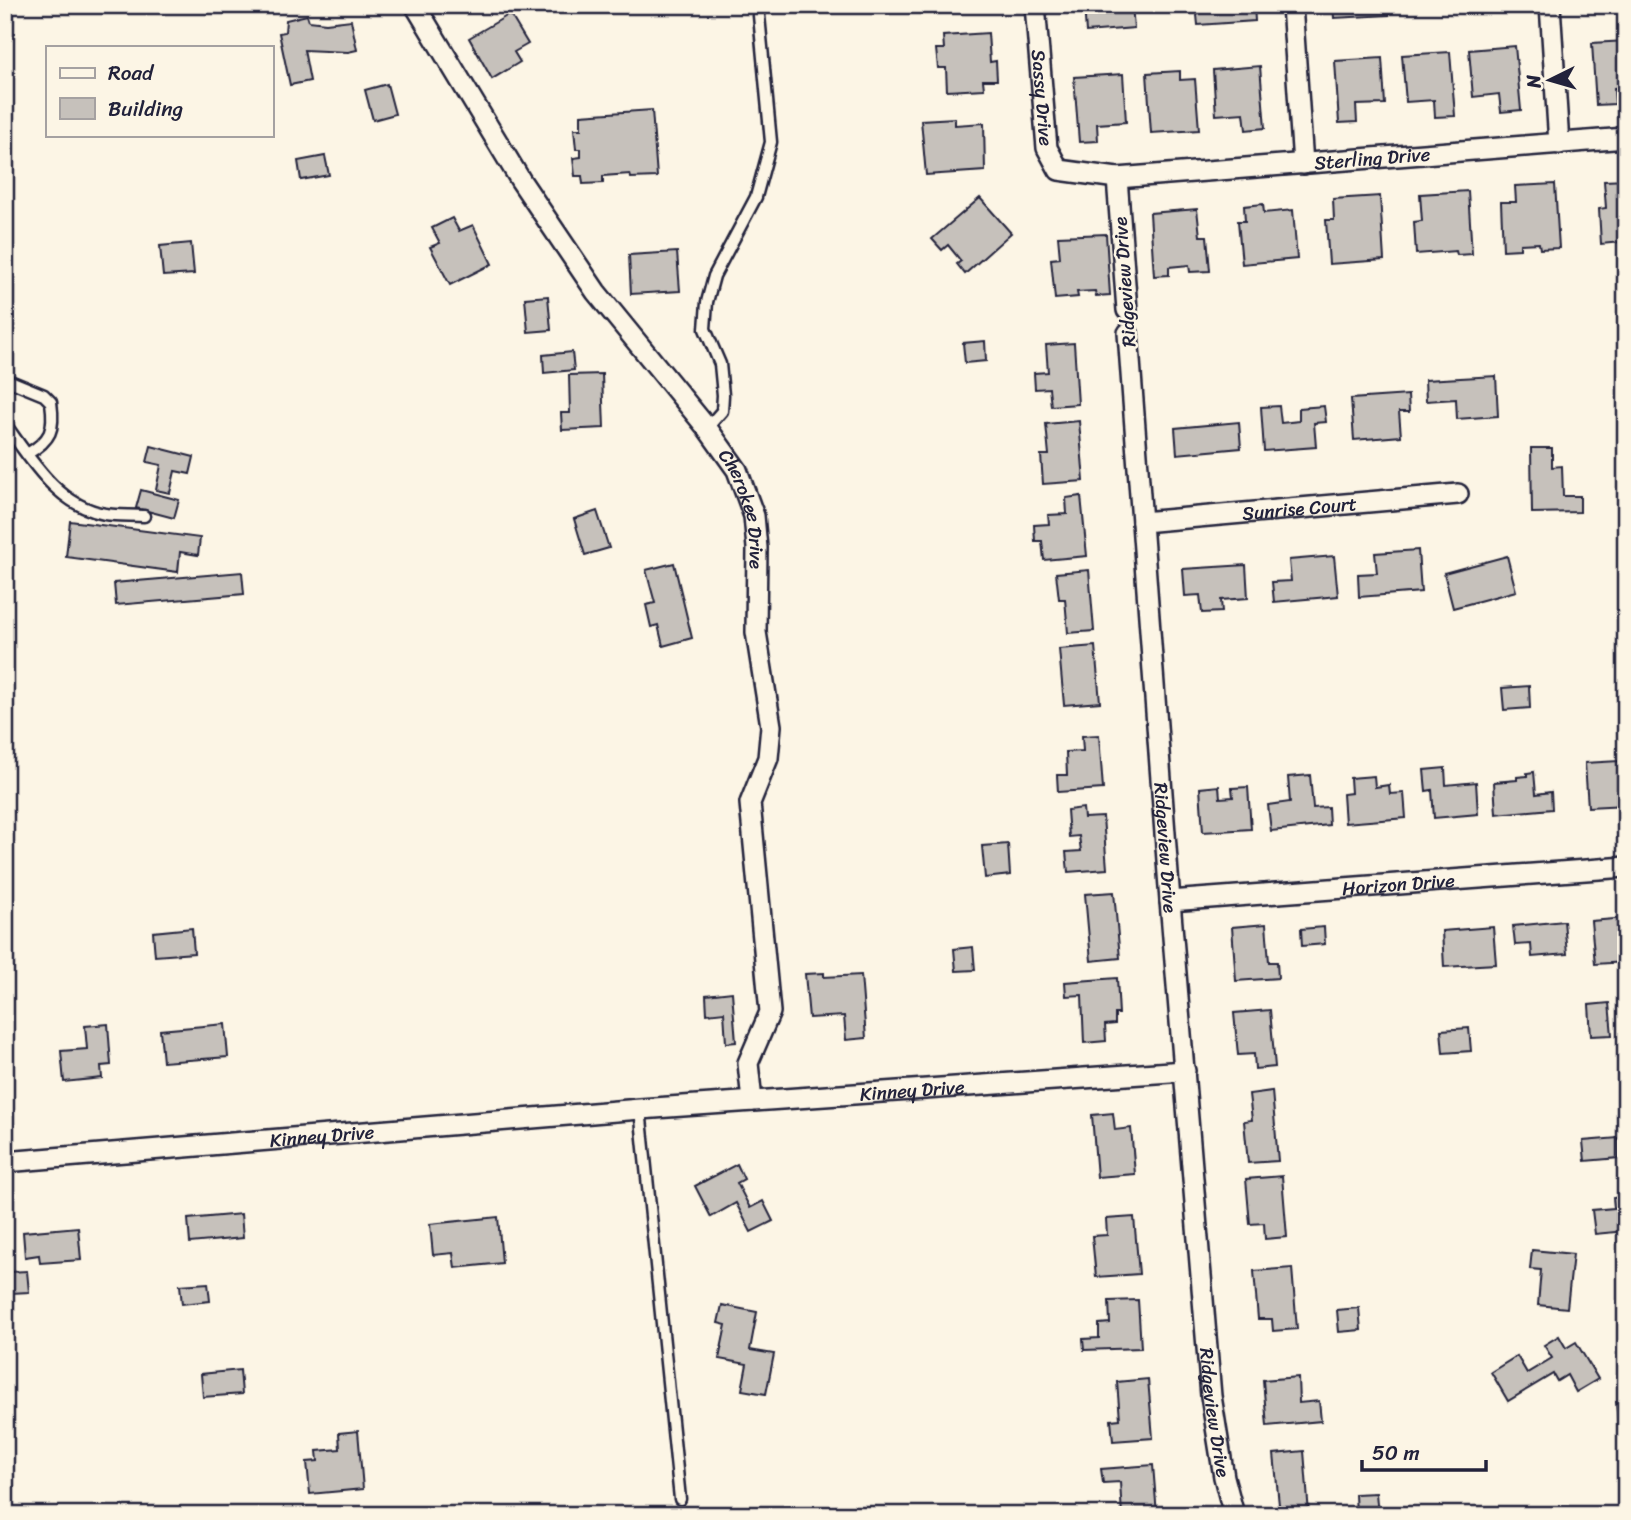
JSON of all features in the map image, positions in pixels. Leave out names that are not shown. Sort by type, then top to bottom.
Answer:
[{"type":"street","name":"Cherokee Drive","points":[[415,5],[521,181],[596,292],[707,428],[737,470],[754,516],[757,548],[756,632],[771,726],[768,758],[750,803],[771,1012],[748,1063],[752,1101]]},
{"type":"street","name":"Sassy Drive","points":[[1035,5],[1047,148],[1059,170],[1117,178]]},
{"type":"street","points":[[1292,5],[1303,164]]},
{"type":"street","points":[[1550,5],[1559,144]]},
{"type":"street","name":"Sterling Drive","points":[[1117,178],[1626,138]]},
{"type":"street","name":"Ridgeview Drive","points":[[1117,178],[1126,310]]},
{"type":"street","name":"Ridgeview Drive","points":[[1128,333],[1170,901],[1211,1396],[1224,1477],[1234,1515]]},
{"type":"street","name":"Sunrise Court","points":[[1142,522],[1458,494]]},
{"type":"street","name":"Horizon Drive","points":[[1170,901],[1626,867]]},
{"type":"street","name":"Kinney Drive","points":[[5,1162],[640,1109],[1185,1071]]},
{"type":"lane","points":[[707,428],[722,411],[723,395],[720,364],[705,329],[707,302],[714,276],[756,197],[771,142],[758,5]]},
{"type":"lane","name":"Ridgeview Drive","points":[[1126,310],[1128,333]]},
{"type":"lane","points":[[5,379],[44,395],[51,402],[51,432],[43,445],[27,454]]},
{"type":"lane","points":[[5,424],[63,496],[103,514],[144,516]]},
{"type":"lane","points":[[640,1109],[680,1499]]},
{"type":"building","points":[[1084,5],[1132,5],[1134,28],[1086,32]]},
{"type":"building","points":[[1196,5],[1254,5],[1255,21],[1198,25]]},
{"type":"building","points":[[1333,5],[1388,5],[1389,15],[1334,18]]},
{"type":"building","points":[[510,14],[528,44],[514,52],[520,62],[492,79],[469,38]]},
{"type":"building","points":[[307,15],[309,21],[326,23],[351,20],[357,50],[304,50],[310,81],[290,85],[279,33],[285,32],[286,20]]},
{"type":"building","points":[[988,33],[990,62],[996,61],[997,80],[983,80],[984,89],[947,91],[946,68],[938,68],[936,49],[944,49],[943,36]]},
{"type":"building","points":[[1626,41],[1626,87],[1614,88],[1615,104],[1596,105],[1592,43]]},
{"type":"building","points":[[1515,46],[1521,110],[1501,112],[1499,94],[1473,97],[1469,50]]},
{"type":"building","points":[[1450,52],[1455,116],[1435,117],[1434,100],[1406,102],[1402,55]]},
{"type":"building","points":[[1382,58],[1385,104],[1356,105],[1357,122],[1339,123],[1335,61]]},
{"type":"building","points":[[1260,66],[1265,128],[1246,130],[1244,113],[1216,115],[1213,70]]},
{"type":"building","points":[[1180,71],[1180,80],[1195,79],[1199,130],[1151,133],[1147,73]]},
{"type":"building","points":[[1123,74],[1126,122],[1097,124],[1098,141],[1079,142],[1074,77]]},
{"type":"building","points":[[387,84],[395,114],[373,120],[365,90]]},
{"type":"building","points":[[652,110],[657,177],[631,178],[630,174],[603,176],[603,183],[583,184],[582,176],[575,176],[573,158],[581,157],[581,149],[576,149],[574,129],[581,129],[581,115]]},
{"type":"building","points":[[955,118],[955,125],[984,123],[985,171],[926,175],[921,120]]},
{"type":"building","points":[[325,156],[329,175],[301,180],[298,161]]},
{"type":"building","points":[[1626,180],[1626,235],[1620,235],[1621,242],[1601,244],[1599,209],[1606,208],[1604,181]]},
{"type":"building","points":[[1555,184],[1559,248],[1540,249],[1539,243],[1520,244],[1520,249],[1503,250],[1501,202],[1516,202],[1515,186]]},
{"type":"building","points":[[1468,191],[1472,254],[1457,255],[1456,251],[1416,254],[1414,222],[1422,221],[1420,194]]},
{"type":"building","points":[[1380,196],[1384,260],[1329,264],[1326,220],[1334,220],[1333,199]]},
{"type":"building","points":[[980,198],[1011,233],[965,274],[957,264],[961,261],[948,245],[942,250],[932,239]]},
{"type":"building","points":[[1263,204],[1264,213],[1293,210],[1297,259],[1242,264],[1238,221],[1245,221],[1244,206]]},
{"type":"building","points":[[1197,209],[1200,236],[1207,236],[1210,271],[1190,272],[1189,265],[1169,267],[1169,275],[1154,276],[1150,213]]},
{"type":"building","points":[[452,218],[459,231],[473,225],[492,264],[450,285],[430,247],[440,243],[432,228]]},
{"type":"building","points":[[1106,234],[1110,295],[1096,296],[1095,291],[1077,292],[1078,297],[1055,299],[1051,259],[1060,258],[1058,236]]},
{"type":"building","points":[[191,243],[194,274],[163,276],[160,246]]},
{"type":"building","points":[[677,252],[680,291],[631,294],[629,255]]},
{"type":"building","points":[[548,296],[551,330],[528,332],[525,298]]},
{"type":"building","points":[[985,341],[986,361],[965,363],[963,343]]},
{"type":"building","points":[[1074,343],[1078,404],[1051,406],[1049,388],[1035,389],[1034,373],[1048,372],[1046,345]]},
{"type":"building","points":[[572,352],[574,370],[544,373],[543,355]]},
{"type":"building","points":[[602,374],[604,428],[562,430],[561,413],[570,413],[569,375]]},
{"type":"building","points":[[1496,376],[1498,416],[1457,419],[1456,399],[1426,401],[1425,380]]},
{"type":"building","points":[[1408,395],[1409,412],[1399,412],[1401,436],[1354,440],[1351,399]]},
{"type":"building","points":[[1279,406],[1281,423],[1299,421],[1299,408],[1324,406],[1326,422],[1314,423],[1316,447],[1264,451],[1261,407]]},
{"type":"building","points":[[1079,421],[1084,481],[1043,484],[1041,455],[1049,455],[1046,424]]},
{"type":"building","points":[[1239,422],[1241,448],[1177,454],[1175,428]]},
{"type":"building","points":[[151,446],[194,457],[190,474],[175,471],[170,493],[156,490],[161,465],[147,462]]},
{"type":"building","points":[[1531,448],[1552,448],[1552,467],[1562,466],[1563,496],[1580,496],[1580,512],[1532,513]]},
{"type":"building","points":[[141,490],[179,500],[174,518],[136,508]]},
{"type":"building","points":[[1081,496],[1087,556],[1044,560],[1042,541],[1035,541],[1034,525],[1049,524],[1048,515],[1067,514],[1066,498]]},
{"type":"building","points":[[597,511],[609,548],[585,555],[574,519]]},
{"type":"building","points":[[70,521],[200,538],[198,555],[180,552],[178,572],[66,557]]},
{"type":"building","points":[[1418,550],[1421,592],[1359,597],[1358,574],[1377,573],[1375,553]]},
{"type":"building","points":[[1334,556],[1338,596],[1274,602],[1272,582],[1291,581],[1289,560]]},
{"type":"building","points":[[1507,556],[1516,591],[1453,608],[1444,573]]},
{"type":"building","points":[[674,563],[692,638],[663,646],[658,625],[651,627],[646,605],[655,603],[646,570]]},
{"type":"building","points":[[1246,565],[1248,598],[1221,600],[1222,612],[1202,613],[1200,595],[1185,596],[1183,569]]},
{"type":"building","points":[[1089,570],[1094,631],[1068,633],[1065,599],[1059,599],[1056,573]]},
{"type":"building","points":[[242,572],[244,594],[116,605],[114,583]]},
{"type":"building","points":[[1095,646],[1100,702],[1064,705],[1059,649]]},
{"type":"building","points":[[1529,686],[1530,708],[1504,710],[1502,688]]},
{"type":"building","points":[[1099,735],[1103,789],[1058,792],[1057,775],[1067,775],[1066,752],[1083,751],[1082,736]]},
{"type":"building","points":[[1619,761],[1620,774],[1626,773],[1626,805],[1588,807],[1585,763]]},
{"type":"building","points":[[1445,768],[1446,785],[1476,782],[1478,814],[1434,818],[1432,790],[1426,791],[1424,770]]},
{"type":"building","points":[[1534,772],[1536,794],[1551,792],[1552,809],[1496,814],[1494,782],[1517,780],[1517,777]]},
{"type":"building","points":[[1310,775],[1313,808],[1328,807],[1329,825],[1271,831],[1268,805],[1290,802],[1288,777]]},
{"type":"building","points":[[1374,776],[1375,787],[1389,785],[1390,794],[1404,793],[1406,818],[1345,823],[1343,794],[1351,793],[1350,778]]},
{"type":"building","points":[[1219,786],[1220,798],[1233,797],[1232,788],[1248,787],[1251,829],[1203,832],[1200,788]]},
{"type":"building","points":[[1083,808],[1084,818],[1103,817],[1107,869],[1068,872],[1066,852],[1081,851],[1079,836],[1069,837],[1067,810]]},
{"type":"building","points":[[1008,844],[1010,875],[985,878],[982,846]]},
{"type":"building","points":[[1114,892],[1120,958],[1091,961],[1085,894]]},
{"type":"building","points":[[1626,918],[1626,962],[1595,964],[1591,921]]},
{"type":"building","points":[[1564,921],[1567,954],[1532,957],[1531,944],[1515,945],[1513,926]]},
{"type":"building","points":[[1266,924],[1269,962],[1277,962],[1278,978],[1236,981],[1232,927]]},
{"type":"building","points":[[1324,927],[1325,944],[1302,946],[1301,929]]},
{"type":"building","points":[[1493,927],[1496,964],[1444,967],[1442,931]]},
{"type":"building","points":[[192,928],[194,953],[155,956],[153,932]]},
{"type":"building","points":[[973,947],[975,970],[956,971],[954,949]]},
{"type":"building","points":[[824,973],[824,977],[861,975],[866,1038],[846,1040],[844,1016],[809,1018],[805,974]]},
{"type":"building","points":[[1117,978],[1119,1014],[1115,1014],[1115,1024],[1105,1025],[1106,1041],[1084,1043],[1082,995],[1066,996],[1065,982]]},
{"type":"building","points":[[732,992],[736,1042],[726,1043],[724,1012],[707,1014],[706,995]]},
{"type":"building","points":[[1609,1003],[1612,1035],[1591,1036],[1589,1005]]},
{"type":"building","points":[[1270,1010],[1275,1067],[1255,1069],[1254,1054],[1238,1055],[1234,1013]]},
{"type":"building","points":[[108,1024],[111,1065],[101,1066],[102,1078],[64,1082],[61,1051],[87,1049],[85,1026]]},
{"type":"building","points":[[225,1024],[228,1057],[163,1062],[160,1030]]},
{"type":"building","points":[[1469,1028],[1471,1051],[1443,1053],[1441,1030]]},
{"type":"building","points":[[1272,1091],[1278,1161],[1248,1163],[1244,1121],[1252,1120],[1249,1094]]},
{"type":"building","points":[[1113,1113],[1115,1130],[1131,1128],[1135,1174],[1097,1177],[1092,1115]]},
{"type":"building","points":[[1618,1138],[1619,1158],[1585,1161],[1583,1141]]},
{"type":"building","points":[[737,1164],[744,1179],[737,1183],[750,1208],[763,1201],[773,1221],[751,1232],[736,1203],[711,1217],[695,1186]]},
{"type":"building","points":[[1282,1176],[1287,1237],[1265,1239],[1264,1223],[1250,1224],[1246,1179]]},
{"type":"building","points":[[1626,1196],[1626,1231],[1595,1234],[1592,1210],[1614,1208],[1613,1198]]},
{"type":"building","points":[[241,1214],[243,1238],[190,1243],[188,1219]]},
{"type":"building","points":[[498,1217],[502,1263],[455,1268],[453,1253],[433,1255],[430,1224]]},
{"type":"building","points":[[1134,1217],[1139,1274],[1096,1277],[1092,1236],[1107,1235],[1106,1219]]},
{"type":"building","points":[[78,1227],[81,1260],[40,1263],[39,1255],[25,1257],[23,1232]]},
{"type":"building","points":[[1532,1250],[1573,1254],[1567,1308],[1538,1305],[1541,1270],[1530,1269]]},
{"type":"building","points":[[1292,1268],[1297,1329],[1273,1331],[1272,1319],[1258,1319],[1254,1271]]},
{"type":"building","points":[[27,1271],[29,1292],[11,1293],[9,1272]]},
{"type":"building","points":[[208,1283],[210,1301],[182,1304],[180,1285]]},
{"type":"building","points":[[1138,1300],[1141,1348],[1084,1350],[1083,1339],[1099,1338],[1099,1324],[1110,1323],[1109,1301]]},
{"type":"building","points":[[722,1305],[757,1312],[750,1350],[774,1354],[766,1394],[742,1390],[747,1364],[719,1359],[726,1325],[718,1323]]},
{"type":"building","points":[[1359,1308],[1361,1330],[1339,1332],[1337,1310]]},
{"type":"building","points":[[1559,1336],[1566,1348],[1576,1342],[1598,1379],[1576,1392],[1567,1375],[1557,1381],[1553,1374],[1508,1401],[1491,1372],[1517,1356],[1527,1373],[1552,1358],[1544,1345]]},
{"type":"building","points":[[240,1370],[242,1394],[203,1397],[201,1374]]},
{"type":"building","points":[[1298,1377],[1299,1403],[1319,1401],[1321,1421],[1267,1426],[1263,1380]]},
{"type":"building","points":[[1148,1379],[1153,1438],[1113,1441],[1111,1420],[1120,1419],[1117,1382]]},
{"type":"building","points":[[1616,1401],[1626,1401],[1626,1422],[1618,1423]]},
{"type":"building","points":[[358,1431],[363,1489],[310,1494],[307,1462],[318,1461],[317,1451],[340,1449],[339,1433]]},
{"type":"building","points":[[1304,1451],[1309,1514],[1280,1515],[1274,1454]]},
{"type":"building","points":[[1153,1465],[1157,1515],[1122,1515],[1120,1482],[1103,1483],[1101,1469]]},
{"type":"building","points":[[1376,1493],[1378,1515],[1356,1515],[1355,1494]]}]
